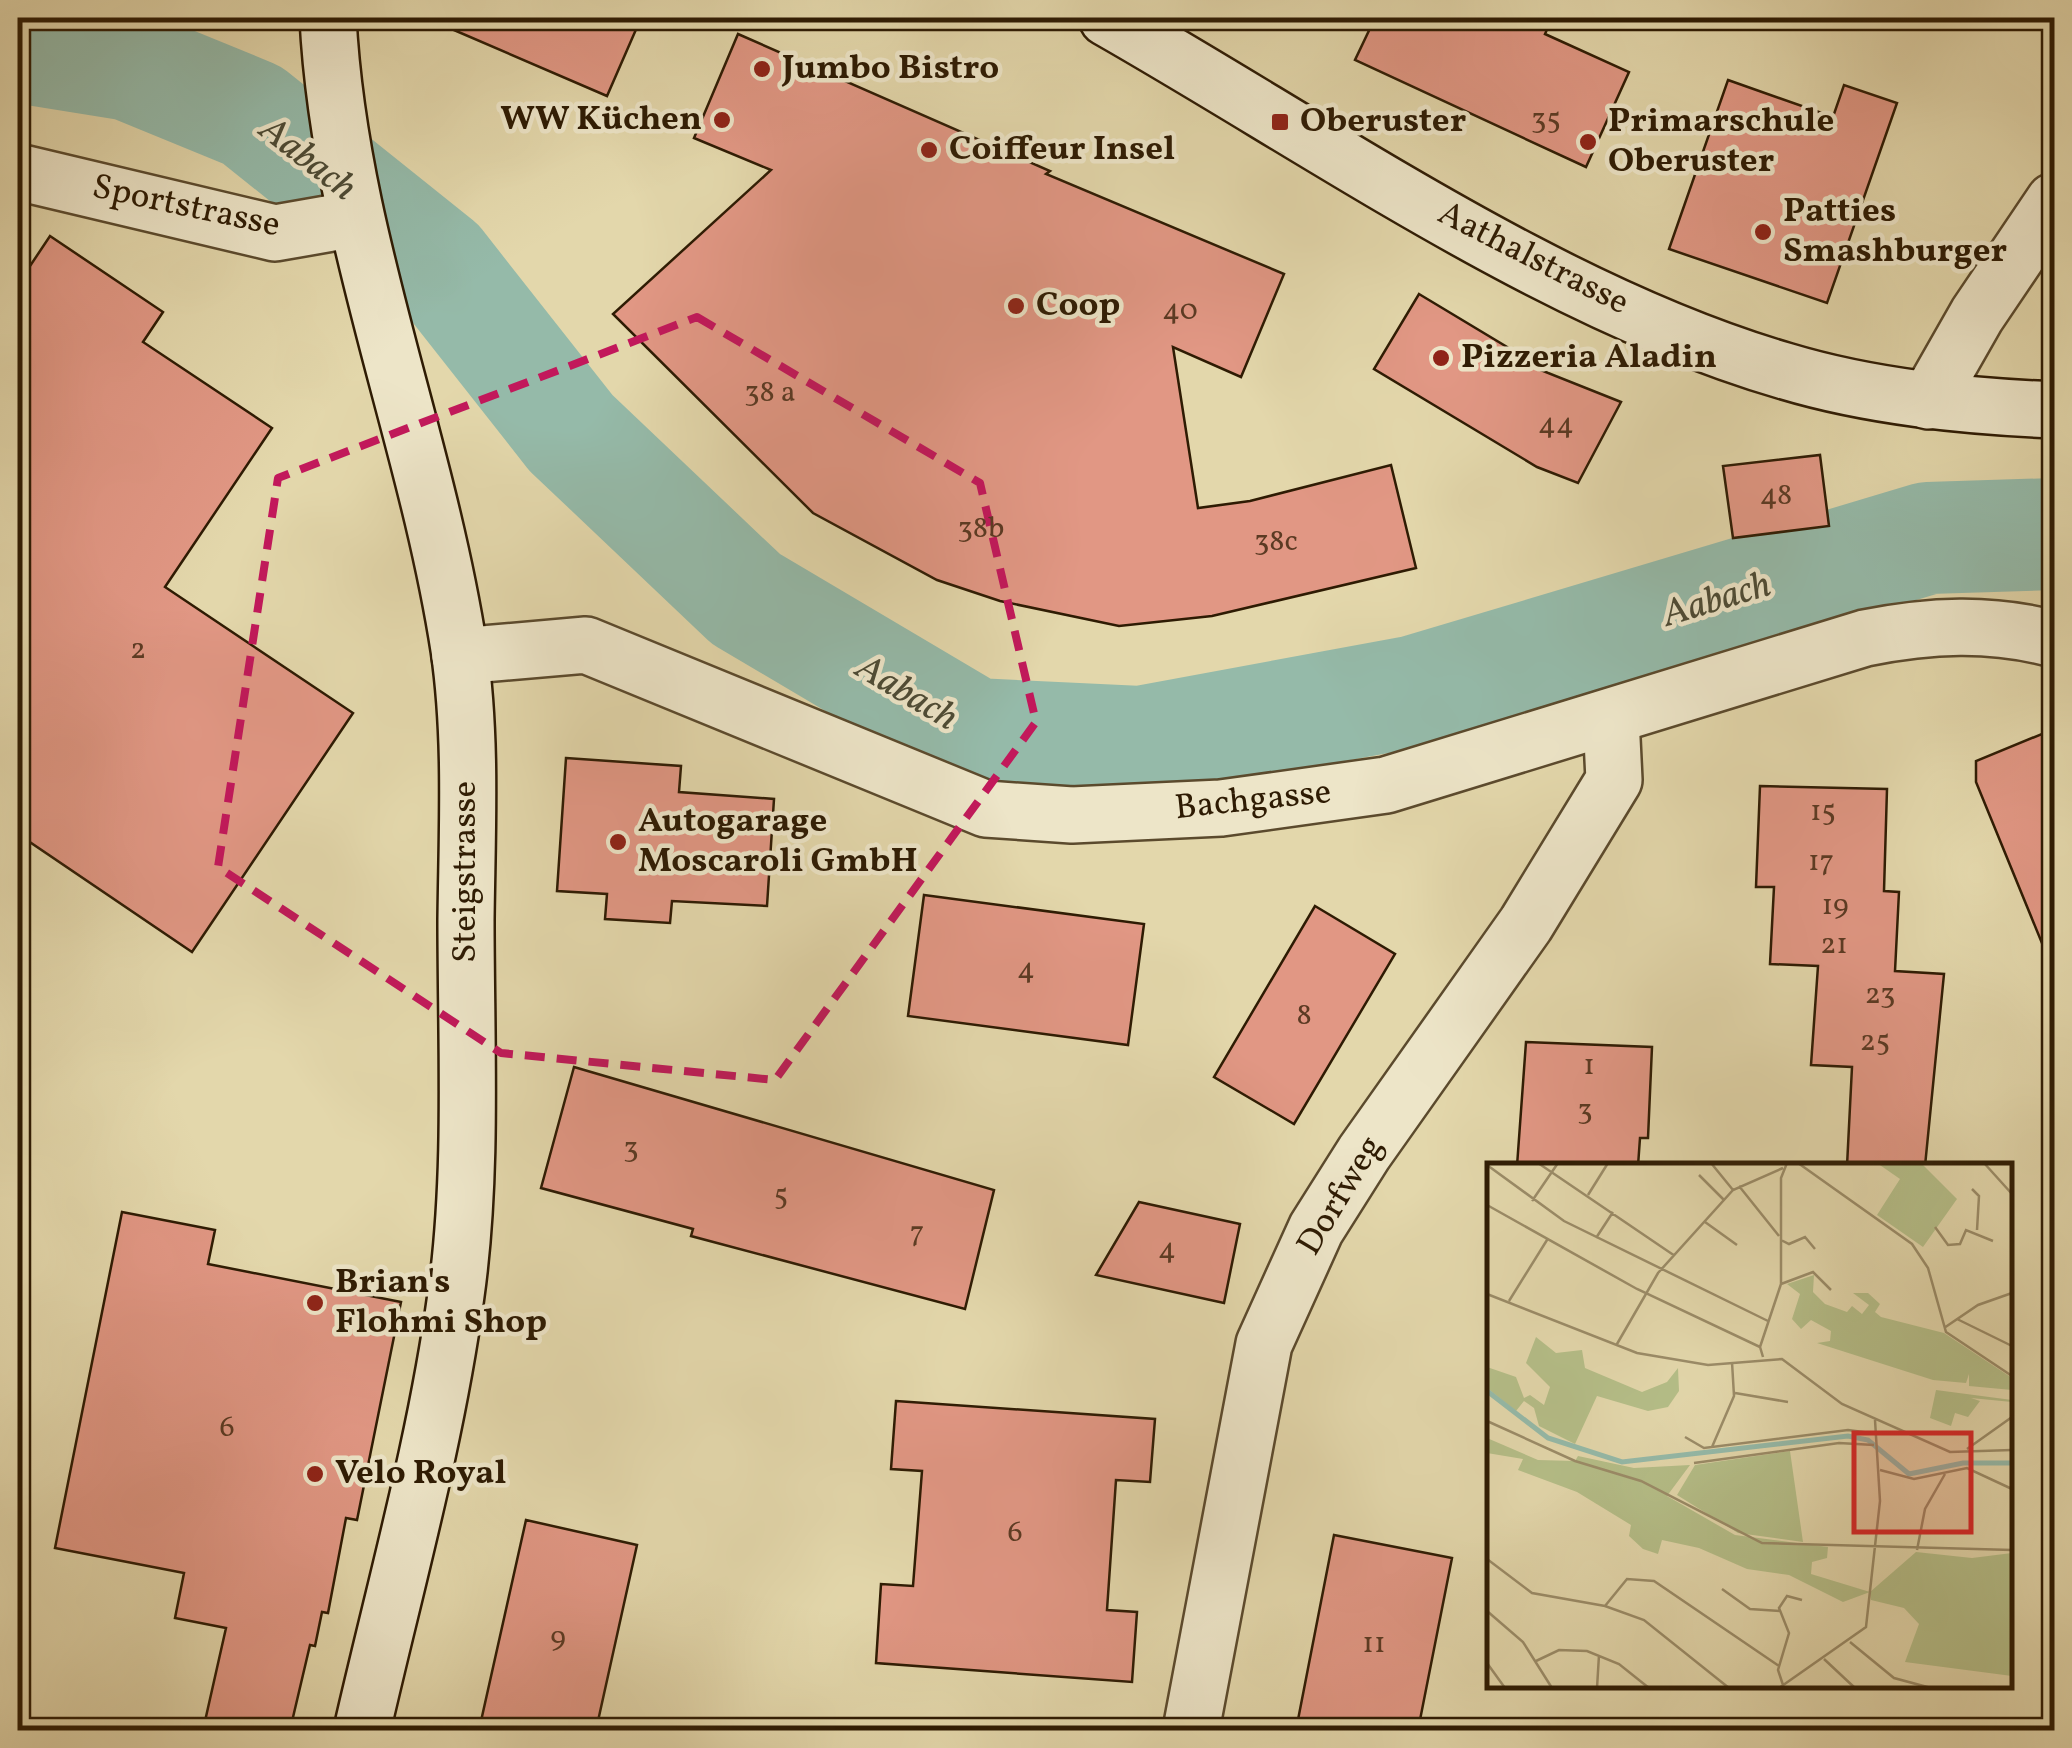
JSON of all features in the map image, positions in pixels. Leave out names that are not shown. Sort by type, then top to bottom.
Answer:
[{"type":"street","name":"Steigstrasse","points":[[328,18],[347,238],[444,558],[460,656],[467,776],[457,1292],[441,1387],[362,1730]]},
{"type":"street","name":"Aathalstrasse","points":[[1107,18],[1280,122],[1588,291],[1702,342],[1786,372],[1928,401],[2054,410]]},
{"type":"street","name":"Sportstrasse","points":[[18,172],[274,233],[347,238]]},
{"type":"street","points":[[1928,401],[1977,315],[2054,200]]},
{"type":"street","name":"Bachgasse","points":[[460,656],[586,645],[986,809],[1072,815],[1221,808],[1386,785],[1865,638],[1913,629],[2008,626],[2054,639]]},
{"type":"street","name":"Dorfweg","points":[[1191,1730],[1264,1344],[1325,1214],[1526,924],[1614,780],[1612,718]]},
{"type":"highlighted area","points":[[697,317],[980,483],[1036,722],[775,1080],[501,1053],[218,867],[278,478]]},
{"type":"building","points":[[426,18],[641,18],[607,96]]},
{"type":"building","points":[[1375,18],[1552,18],[1545,34],[1629,72],[1586,167],[1355,60]]},
{"type":"building","points":[[738,34],[1050,171],[1046,174],[1284,274],[1241,377],[1173,347],[1198,508],[1250,501],[1391,465],[1416,568],[1212,616],[1119,626],[1000,601],[937,580],[813,513],[613,314],[771,170],[694,138]]},
{"type":"building","points":[[1728,80],[1833,117],[1844,85],[1897,103],[1827,303],[1669,249]]},
{"type":"building","points":[[50,236],[163,312],[143,342],[272,428],[165,587],[353,713],[192,952],[18,834],[18,284]]},
{"type":"building","points":[[1419,294],[1507,347],[1503,355],[1621,402],[1578,483],[1537,467],[1374,369]]},
{"type":"building","points":[[1820,455],[1829,526],[1733,538],[1723,466]]},
{"type":"building","points":[[2054,729],[2053,970],[1976,782],[1976,761]]},
{"type":"building","name":"Autogarage Moscaroli GmbH","points":[[566,758],[681,766],[679,792],[774,799],[767,906],[672,901],[670,923],[605,919],[607,894],[557,891]]},
{"type":"building","points":[[1760,786],[1887,789],[1884,891],[1899,892],[1895,971],[1944,974],[1925,1163],[1847,1163],[1852,1067],[1811,1065],[1818,966],[1770,964],[1774,887],[1756,887]]},
{"type":"building","points":[[924,895],[1144,924],[1128,1045],[908,1016]]},
{"type":"building","points":[[1315,906],[1395,954],[1294,1124],[1214,1077]]},
{"type":"building","points":[[1526,1042],[1652,1047],[1648,1138],[1640,1138],[1638,1163],[1517,1163]]},
{"type":"building","points":[[574,1067],[994,1190],[965,1309],[691,1236],[693,1229],[541,1188]]},
{"type":"building","points":[[1139,1202],[1240,1224],[1224,1303],[1096,1275]]},
{"type":"building","points":[[122,1212],[215,1230],[208,1264],[401,1302],[357,1520],[346,1518],[328,1613],[322,1612],[315,1646],[310,1645],[290,1730],[203,1730],[226,1628],[175,1618],[184,1573],[55,1548]]},
{"type":"building","points":[[896,1401],[1155,1419],[1150,1482],[1116,1480],[1107,1610],[1137,1612],[1132,1682],[876,1663],[881,1584],[913,1586],[922,1471],[891,1469]]},
{"type":"building","points":[[526,1520],[637,1545],[596,1730],[479,1730]]},
{"type":"building","points":[[1334,1535],[1452,1558],[1418,1730],[1296,1730]]},
{"type":"waterway","name":"Aabach","points":[[18,47],[130,65],[252,115],[438,264],[571,433],[746,599],[974,734],[1140,742],[1416,691],[1928,538],[2054,534]]},
{"type":"place","name":"Jumbo Bistro","points":[[762,69]]},
{"type":"place","name":"WW Küchen","points":[[722,120]]},
{"type":"place","name":"Oberuster","points":[[1280,122]]},
{"type":"place","name":"Primarschule Oberuster","points":[[1588,142]]},
{"type":"place","name":"Coiffeur Insel","points":[[929,150]]},
{"type":"place","name":"Patties Smashburger","points":[[1763,232]]},
{"type":"place","name":"Coop","points":[[1016,306]]},
{"type":"place","name":"Pizzeria Aladin","points":[[1441,358]]},
{"type":"place","name":"Autogarage Moscaroli GmbH","points":[[618,842]]},
{"type":"place","name":"Brian's Flohmi Shop","points":[[315,1303]]},
{"type":"place","name":"Velo Royal","points":[[315,1474]]}]
